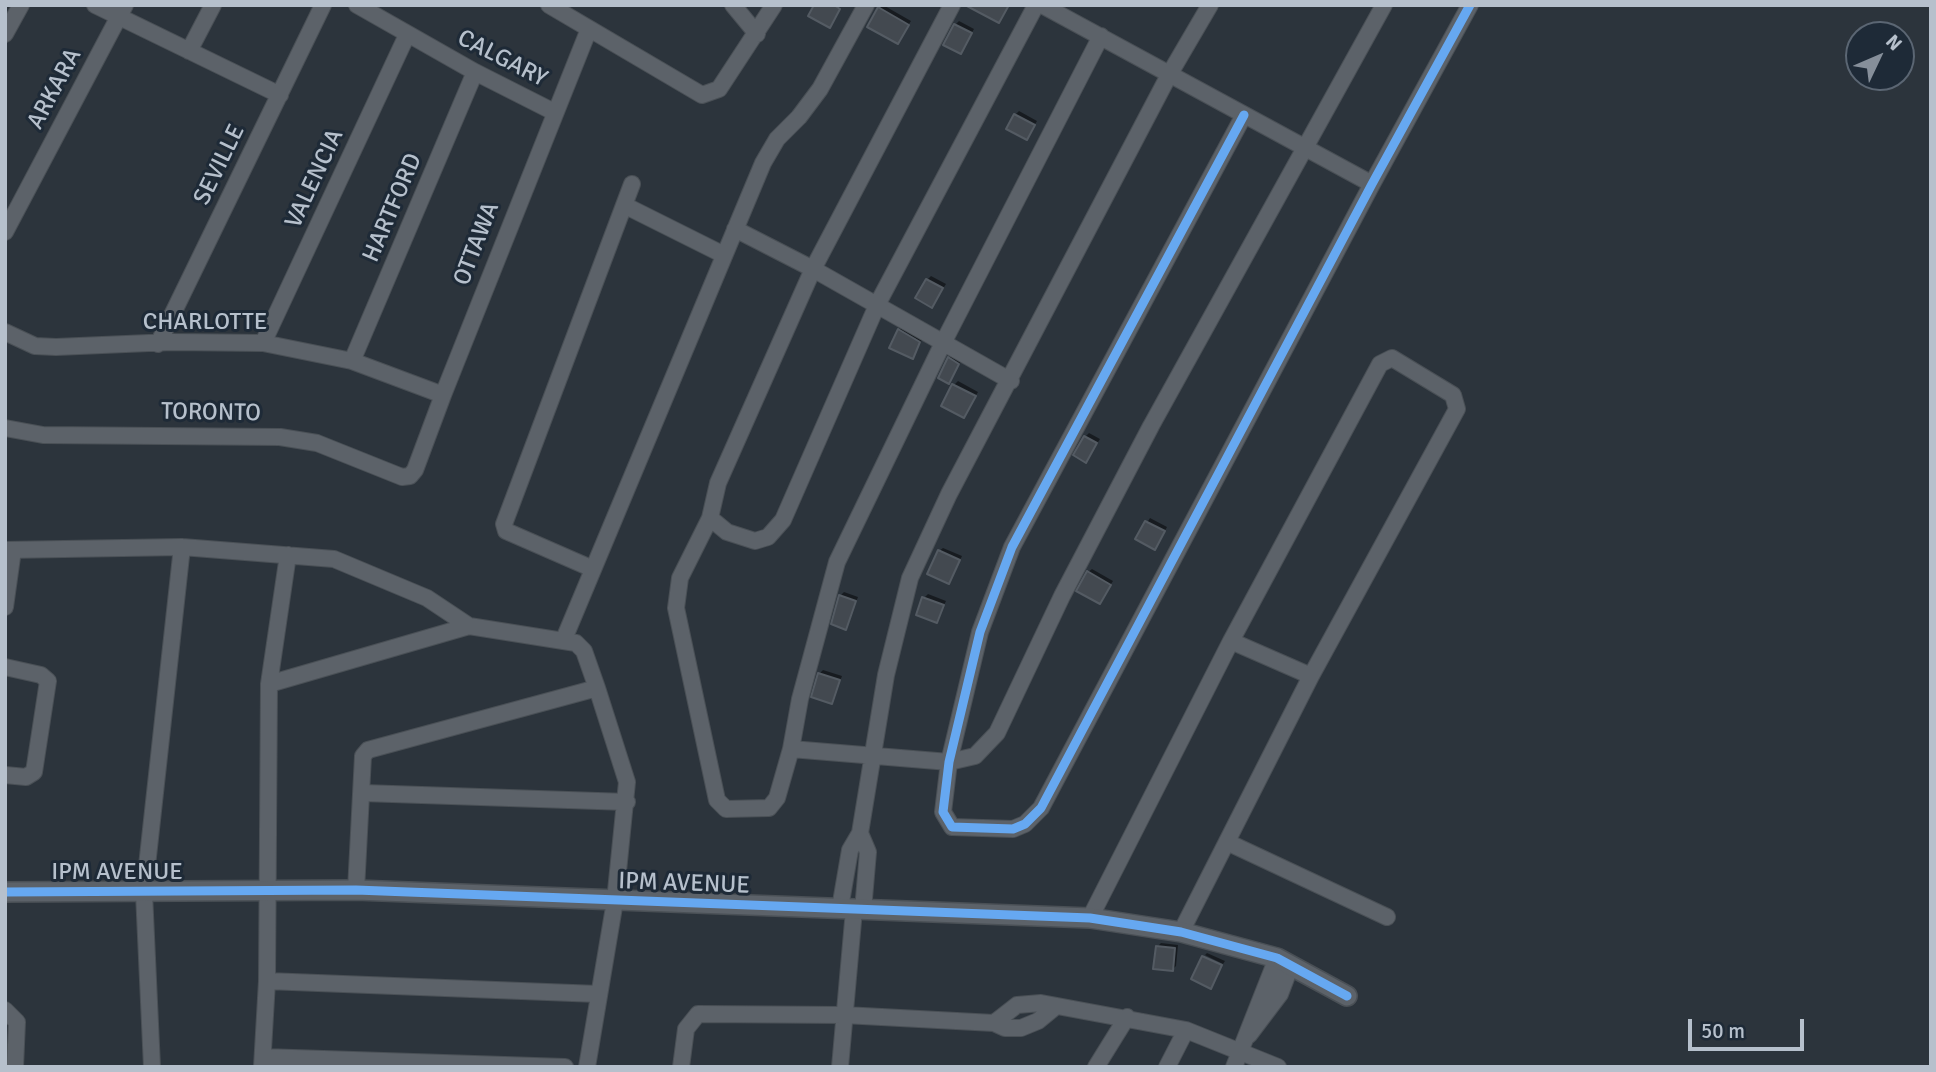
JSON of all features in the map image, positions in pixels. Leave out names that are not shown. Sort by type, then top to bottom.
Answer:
[{"type":"street","points":[[5,34],[21,5]]},
{"type":"street","points":[[95,5],[122,11],[189,51],[279,95]]},
{"type":"street","points":[[189,51],[214,5]]},
{"type":"street","name":"SEVILLE","points":[[158,344],[323,5]]},
{"type":"street","name":"CALGARY","points":[[357,5],[475,72],[554,112]]},
{"type":"street","points":[[549,5],[702,95],[719,89],[774,5]]},
{"type":"street","points":[[733,5],[757,34]]},
{"type":"street","points":[[564,639],[735,229],[777,139],[799,117],[820,89],[866,5]]},
{"type":"street","points":[[952,5],[813,269],[718,483],[710,518],[680,578],[676,608],[717,800],[726,809],[769,808],[777,799],[791,749],[800,699],[837,562],[943,344],[1101,36]]},
{"type":"street","points":[[710,518],[727,532],[755,541],[768,537],[783,520],[878,303],[1036,5]]},
{"type":"street","points":[[1042,5],[1371,184]]},
{"type":"street","points":[[791,749],[949,762],[975,756],[997,733],[1062,596],[1145,438],[1384,5]]},
{"type":"street","points":[[1244,115],[1013,547],[980,632],[949,762],[943,812],[952,827],[1013,829],[1025,824],[1041,808],[1371,184],[1470,5]]},
{"type":"street","points":[[840,1067],[852,909],[850,850],[860,833],[886,675],[910,578],[949,494],[1011,381],[1205,7]]},
{"type":"street","name":"ARKARA","points":[[5,232],[122,11]]},
{"type":"street","name":"OTTAWA","points":[[410,476],[415,470],[589,29]]},
{"type":"street","name":"VALENCIA","points":[[263,343],[407,35]]},
{"type":"street","name":"HARTFORD","points":[[352,361],[475,72]]},
{"type":"street","points":[[593,569],[506,531],[504,524],[632,184]]},
{"type":"street","points":[[624,205],[724,255]]},
{"type":"street","points":[[735,229],[878,303],[943,344],[1011,381]]},
{"type":"street","name":"CHARLOTTE","points":[[5,332],[35,346],[56,347],[263,343],[352,361],[443,395]]},
{"type":"street","points":[[1090,918],[1231,641],[1380,364],[1392,359],[1452,396],[1457,402],[1457,409],[1311,676],[1181,932]]},
{"type":"street","name":"TORONTO","points":[[5,428],[43,435],[280,437],[317,443],[402,477],[410,476]]},
{"type":"street","points":[[152,1067],[144,893],[182,547]]},
{"type":"street","points":[[5,607],[9,550],[182,547],[334,559],[426,598],[469,626]]},
{"type":"street","points":[[288,555],[269,684],[267,981],[263,1062],[565,1067]]},
{"type":"street","points":[[269,684],[469,626],[564,639],[576,643],[584,651],[627,782],[615,901],[587,1067]]},
{"type":"street","points":[[1231,641],[1311,676]]},
{"type":"street","points":[[5,667],[41,675],[48,681],[34,772],[26,777],[5,775]]},
{"type":"street","points":[[356,890],[363,756],[368,750],[597,688]]},
{"type":"street","points":[[363,793],[627,802]]},
{"type":"street","points":[[852,909],[868,852],[860,833]]},
{"type":"street","points":[[1227,842],[1387,918]]},
{"type":"street","name":"IPM AVENUE","points":[[5,892],[356,890],[1090,918],[1181,932],[1284,962],[1347,996]]},
{"type":"street","points":[[1234,1067],[1245,1044],[1280,994],[1284,962]]},
{"type":"street","points":[[267,981],[598,993]]},
{"type":"street","points":[[994,1023],[1017,1005],[1041,1003],[1127,1017],[1245,1044],[1278,1067]]},
{"type":"street","points":[[681,1067],[686,1029],[698,1014],[844,1015],[994,1023],[1005,1028],[1021,1028],[1038,1021],[1055,1007]]},
{"type":"street","points":[[5,1010],[17,1022],[15,1067]]},
{"type":"street","points":[[1097,1067],[1127,1017]]},
{"type":"street","points":[[1167,1067],[1186,1030]]},
{"type":"building","points":[[814,5],[834,5],[840,9],[830,28],[808,16]]},
{"type":"building","points":[[965,5],[1009,5],[999,23]]},
{"type":"building","points":[[878,7],[909,25],[898,44],[867,27]]},
{"type":"building","points":[[954,24],[972,33],[961,54],[943,45]]},
{"type":"building","points":[[1014,114],[1035,125],[1027,140],[1006,129]]},
{"type":"building","points":[[926,279],[943,288],[932,308],[915,298]]},
{"type":"building","points":[[898,329],[920,342],[913,359],[889,348]]},
{"type":"building","points":[[948,357],[959,364],[949,384],[938,378]]},
{"type":"building","points":[[952,384],[976,396],[964,418],[941,406]]},
{"type":"building","points":[[1084,436],[1097,443],[1086,463],[1073,455]]},
{"type":"building","points":[[1145,521],[1165,531],[1155,550],[1135,539]]},
{"type":"building","points":[[938,550],[960,560],[949,584],[927,574]]},
{"type":"building","points":[[1087,571],[1111,585],[1100,604],[1076,591]]},
{"type":"building","points":[[839,595],[856,601],[846,630],[831,624]]},
{"type":"building","points":[[922,597],[944,605],[937,623],[916,615]]},
{"type":"building","points":[[818,673],[840,680],[832,704],[811,697]]},
{"type":"building","points":[[1156,946],[1175,948],[1173,971],[1153,969]]},
{"type":"building","points":[[1202,956],[1222,965],[1211,989],[1191,979]]},
{"type":"cycle path","points":[[1244,115],[1012,547],[980,632],[949,762],[943,812],[952,827],[1013,829],[1025,824],[1041,808],[1470,5]]},
{"type":"cycle path","points":[[5,892],[356,890],[1090,918],[1181,932],[1277,958],[1347,996]]}]
